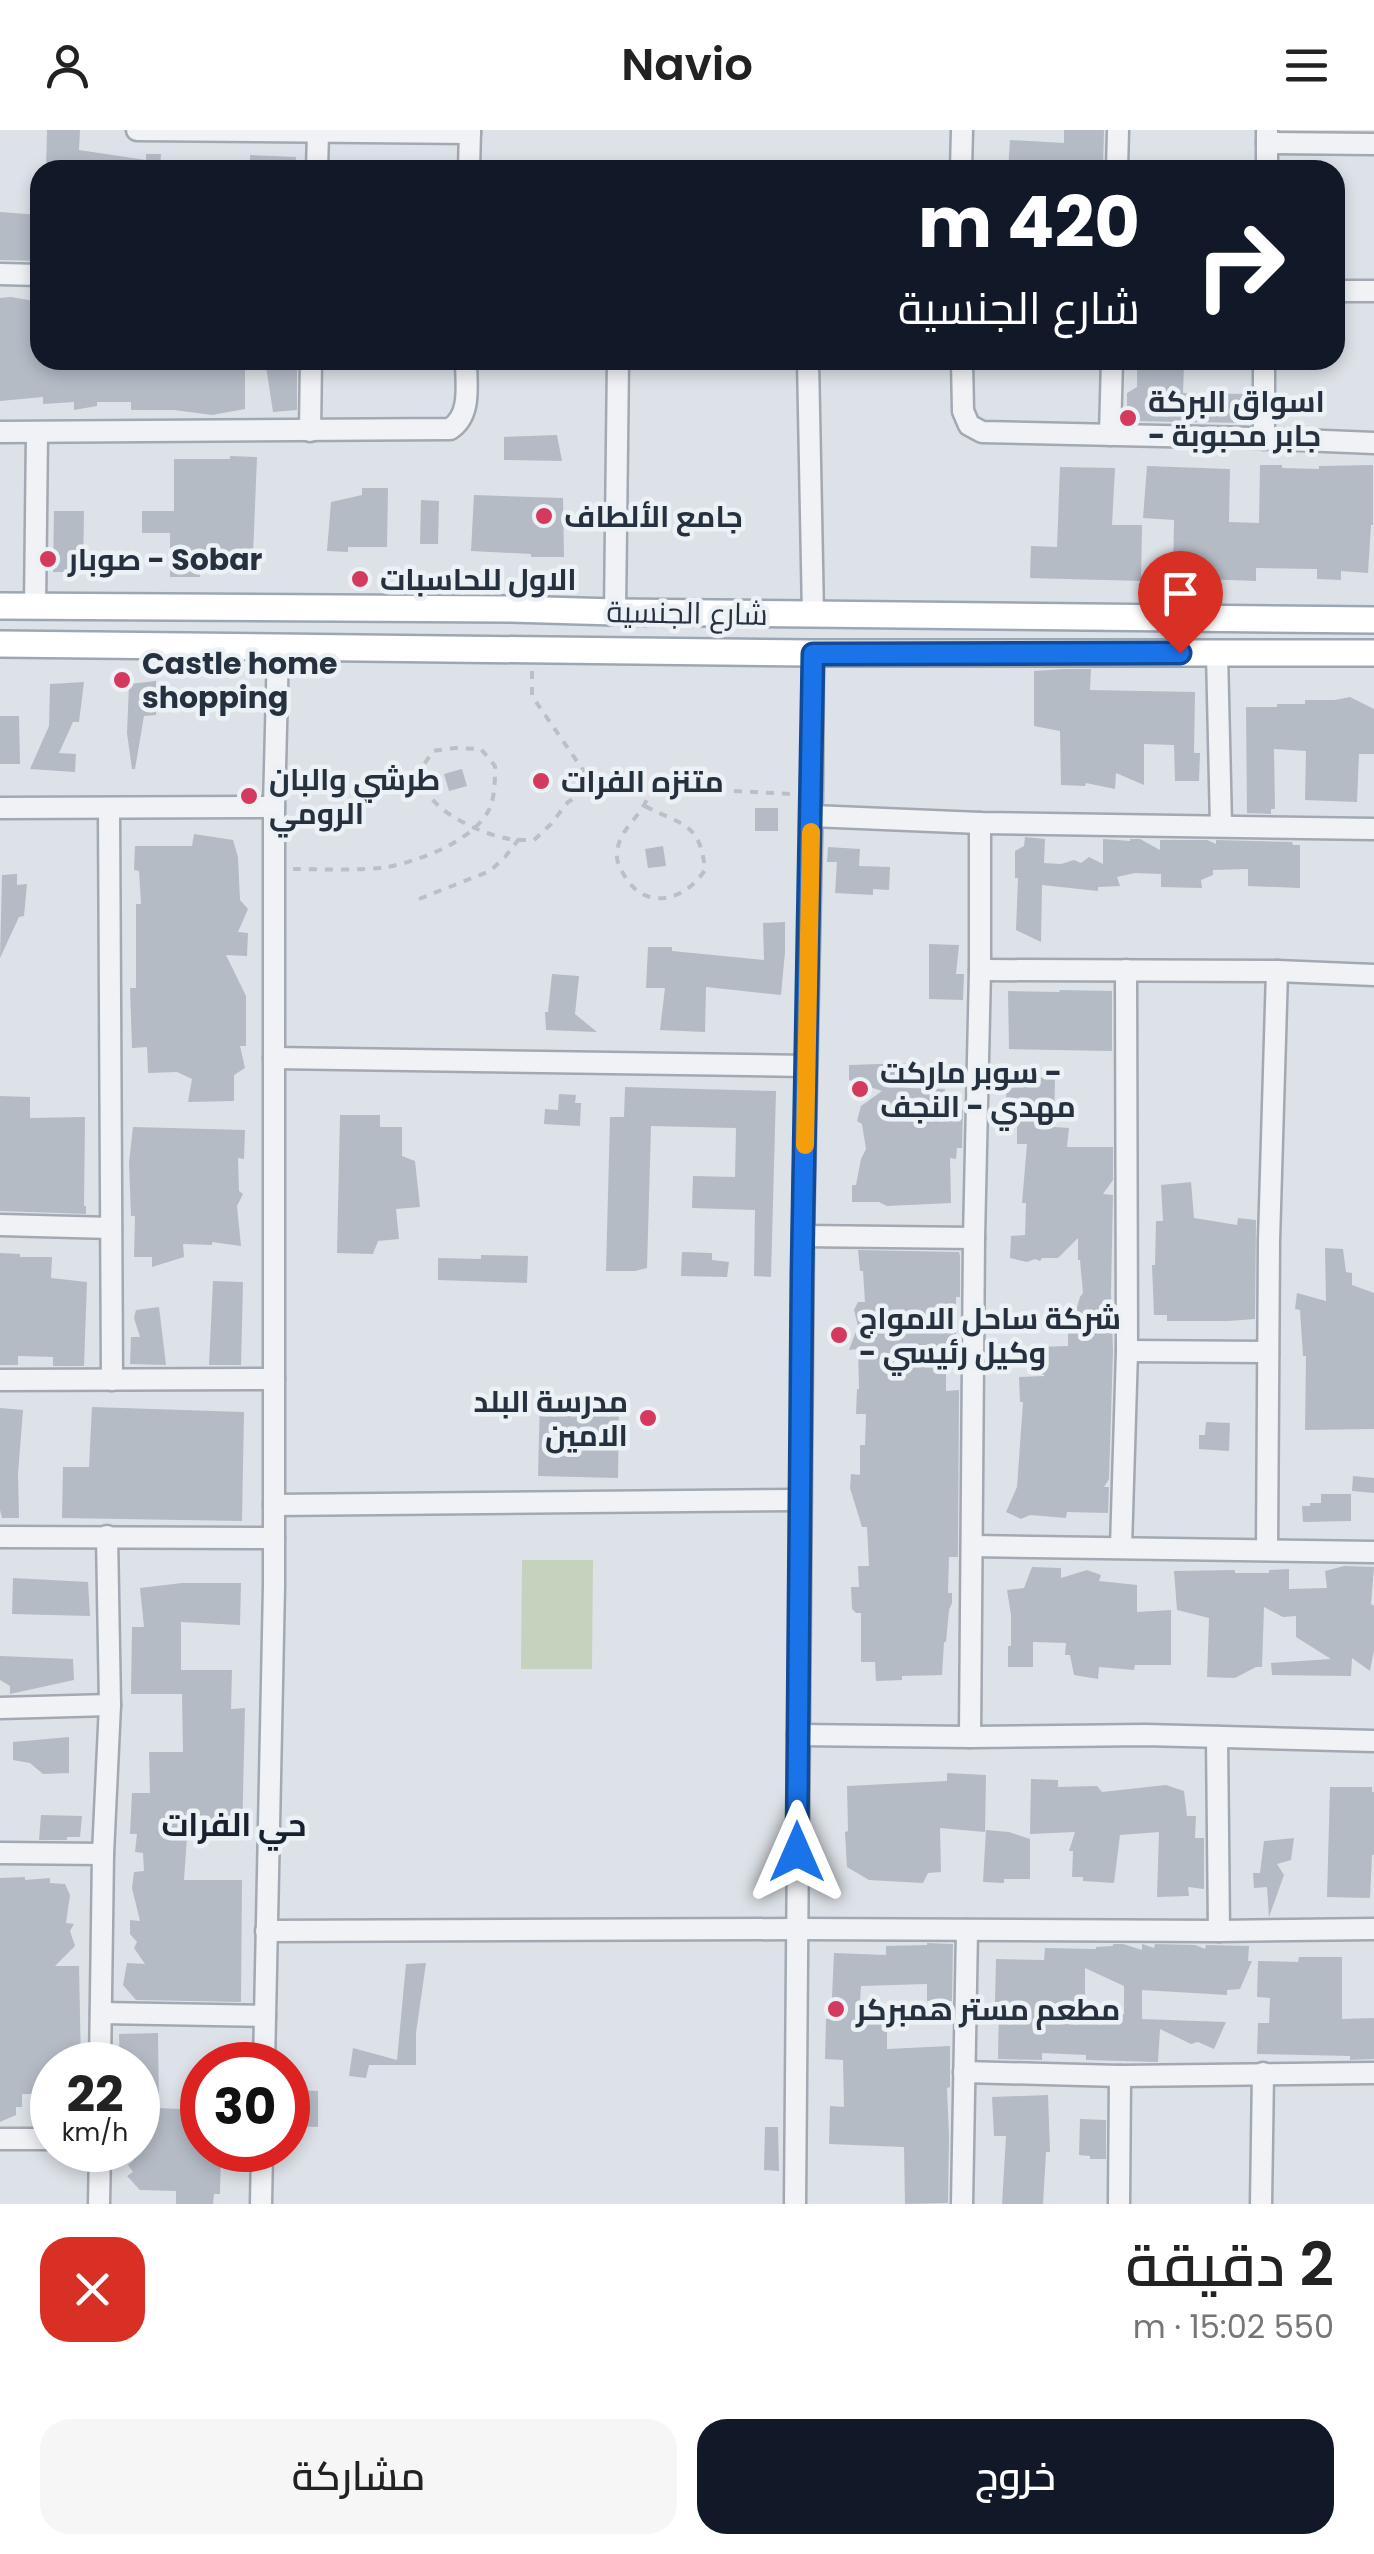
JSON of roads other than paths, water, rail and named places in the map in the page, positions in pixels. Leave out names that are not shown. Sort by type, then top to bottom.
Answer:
[{"type":"main road","name":"شارع الجنسية","points":[[0,606],[1374,620]]},
{"type":"main road","points":[[504,651],[510,609]]},
{"type":"main road","points":[[542,651],[555,610]]},
{"type":"main road","name":"شارع الجنسية","points":[[0,644],[813,654],[1374,654]]},
{"type":"street","points":[[137,130],[470,132],[470,160]]},
{"type":"street","points":[[961,160],[962,130]]},
{"type":"street","points":[[1117,160],[1118,130]]},
{"type":"street","points":[[317,160],[318,133]]},
{"type":"street","points":[[1267,136],[1374,144]]},
{"type":"street","points":[[0,274],[30,275]]},
{"type":"street","points":[[1345,291],[1374,291]]},
{"type":"street","points":[[310,430],[311,370]]},
{"type":"street","points":[[0,432],[450,429],[460,422],[465,411],[466,370]]},
{"type":"street","points":[[615,612],[618,370]]},
{"type":"street","points":[[808,370],[812,615]]},
{"type":"street","points":[[962,370],[963,411],[968,425],[982,432],[1374,444]]},
{"type":"street","points":[[1110,435],[1112,370]]},
{"type":"street","points":[[1264,370],[1264,438]]},
{"type":"street","points":[[35,606],[38,433]]},
{"type":"street","points":[[264,2042],[274,1538],[274,807],[278,649]]},
{"type":"street","points":[[1218,653],[1220,826]]},
{"type":"street","points":[[795,2204],[803,1236],[813,654]]},
{"type":"street","points":[[0,808],[274,807]]},
{"type":"street","points":[[109,808],[112,1380]]},
{"type":"street","points":[[812,816],[1374,829]]},
{"type":"street","points":[[970,1737],[980,822]]},
{"type":"street","points":[[980,970],[1374,974]]},
{"type":"street","points":[[1122,1547],[1127,1350],[1126,970]]},
{"type":"street","points":[[1267,1550],[1278,971]]},
{"type":"street","points":[[274,1058],[806,1066]]},
{"type":"street","points":[[0,1225],[111,1228]]},
{"type":"street","points":[[803,1236],[974,1238]]},
{"type":"street","points":[[1127,1350],[1268,1352]]},
{"type":"street","points":[[0,1380],[274,1379]]},
{"type":"street","points":[[274,1505],[800,1500]]},
{"type":"street","points":[[100,2042],[110,1705],[108,1536]]},
{"type":"street","points":[[0,1537],[274,1538]]},
{"type":"street","points":[[973,1546],[1374,1552]]},
{"type":"street","points":[[0,1708],[110,1705]]},
{"type":"street","points":[[798,1735],[1146,1735],[1374,1741]]},
{"type":"street","points":[[1217,1737],[1219,1931]]},
{"type":"street","points":[[0,1853],[103,1854]]},
{"type":"street","points":[[266,1931],[1374,1929]]},
{"type":"street","points":[[962,2204],[967,1930]]},
{"type":"street","points":[[101,2013],[265,2016]]},
{"type":"street","points":[[964,2072],[1120,2076],[1374,2073]]},
{"type":"street","points":[[1260,2204],[1263,2073]]},
{"type":"street","points":[[1118,2204],[1120,2076]]},
{"type":"street","points":[[0,2139],[30,2139]]},
{"type":"street","points":[[100,2172],[100,2204]]},
{"type":"street","points":[[262,2172],[262,2204]]},
{"type":"place","name":"اسواق البركة - جابر محبوبة","points":[[1128,418]]},
{"type":"place","name":"جامع الألطاف","points":[[544,516]]},
{"type":"place","name":"صوبار - Sobar","points":[[48,559]]},
{"type":"place","name":"الاول للحاسبات","points":[[360,579]]},
{"type":"place","name":"Castle home shopping","points":[[122,680]]},
{"type":"place","name":"متنزه الفرات","points":[[541,781]]},
{"type":"place","name":"طرشي والبان الرومي","points":[[249,796]]},
{"type":"place","name":"سوبر ماركت - مهدي - النجف","points":[[860,1089]]},
{"type":"place","name":"شركة ساحل الامواج - وكيل رئيسي","points":[[839,1335]]},
{"type":"place","name":"مدرسة البلد الامين","points":[[648,1418]]},
{"type":"place","name":"مطعم مستر همبركر","points":[[836,2009]]},
{"type":"district","name":"حي الفرات","points":[[234,1824]]}]
